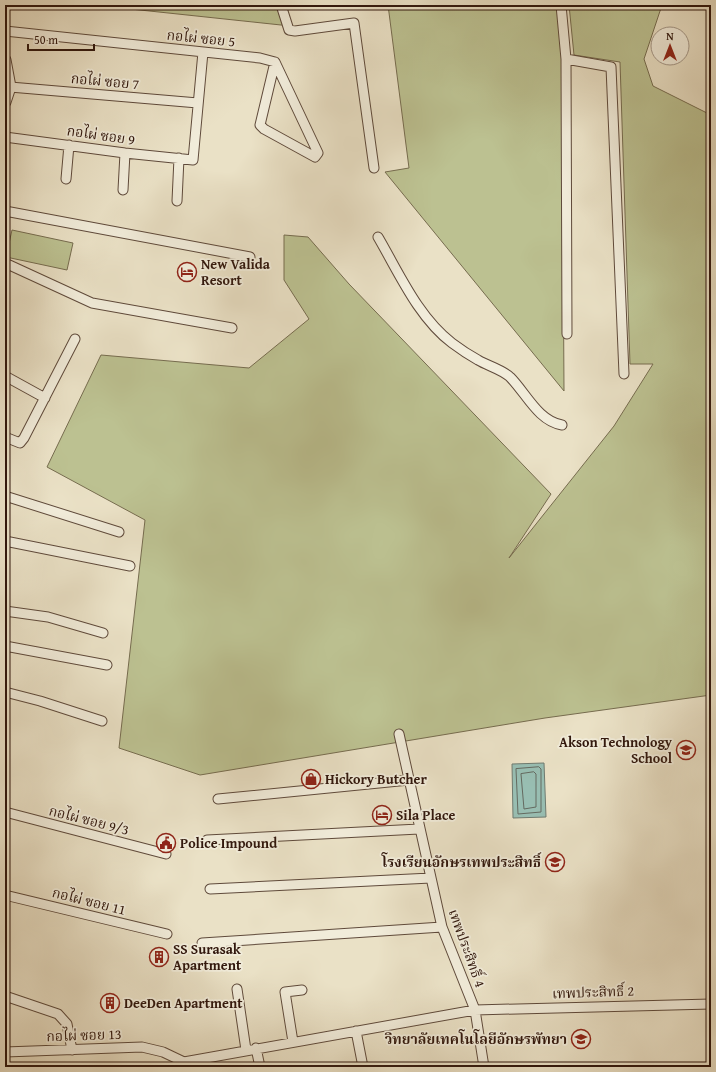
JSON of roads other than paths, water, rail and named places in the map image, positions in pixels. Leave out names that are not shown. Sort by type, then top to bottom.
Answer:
[{"type":"street","points":[[281,5],[289,30],[295,31],[354,23],[374,168]]},
{"type":"street","points":[[561,5],[566,59],[567,334]]},
{"type":"street","name":"กอไผ่ ซอย 5","points":[[5,31],[260,58],[275,62]]},
{"type":"street","points":[[198,103],[203,52]]},
{"type":"street","points":[[566,59],[612,67],[624,374]]},
{"type":"street","points":[[5,60],[10,87],[5,102]]},
{"type":"street","points":[[275,62],[318,154],[315,157],[264,129],[260,125],[275,62]]},
{"type":"street","name":"กอไผ่ ซอย 7","points":[[10,87],[198,103]]},
{"type":"street","name":"กอไผ่ ซอย 9","points":[[5,137],[125,153],[193,160],[198,103]]},
{"type":"street","points":[[66,179],[69,145]]},
{"type":"street","points":[[123,190],[125,153]]},
{"type":"street","points":[[177,201],[179,158]]},
{"type":"street","points":[[5,211],[250,257]]},
{"type":"street","points":[[378,237],[420,309],[437,330],[477,360],[509,376],[543,416],[552,424],[562,425]]},
{"type":"street","points":[[5,263],[92,303],[232,328]]},
{"type":"street","points":[[5,437],[16,443],[22,441],[75,339]]},
{"type":"street","points":[[5,376],[45,398]]},
{"type":"street","points":[[5,496],[118,532]]},
{"type":"street","points":[[5,542],[130,566]]},
{"type":"street","points":[[5,611],[48,617],[103,633]]},
{"type":"street","points":[[5,646],[107,665]]},
{"type":"street","points":[[5,692],[102,720]]},
{"type":"street","name":"เทพประสิทธิ์ 4","points":[[399,734],[442,927],[475,1010],[484,1067]]},
{"type":"street","points":[[218,799],[409,780]]},
{"type":"street","name":"กอไผ่ ซอย 9/3","points":[[5,812],[166,854]]},
{"type":"street","points":[[207,840],[419,829]]},
{"type":"street","points":[[210,889],[431,878]]},
{"type":"street","name":"กอไผ่ ซอย 11","points":[[5,895],[167,934]]},
{"type":"street","points":[[202,943],[442,927]]},
{"type":"street","points":[[237,989],[246,1050]]},
{"type":"street","points":[[293,1042],[285,992],[302,990]]},
{"type":"street","points":[[5,996],[58,1014],[67,1024],[72,1050]]},
{"type":"street","name":"เทพประสิทธิ์ 2","points":[[293,1042],[475,1010],[711,1004]]},
{"type":"street","points":[[356,1031],[363,1067]]},
{"type":"street","name":"กอไผ่ ซอย 13","points":[[5,1052],[142,1047],[163,1052],[184,1062],[293,1042]]},
{"type":"street","points":[[256,1048],[260,1067]]},
{"type":"water","points":[[544,763],[546,817],[513,818],[512,764]]},
{"type":"place","name":"New Valida Resort","points":[[187,272]]},
{"type":"place","name":"Akson Technology School","points":[[686,750]]},
{"type":"place","name":"Hickory Butcher","points":[[311,779]]},
{"type":"place","name":"Sila Place","points":[[382,815]]},
{"type":"place","name":"Police Impound","points":[[166,843]]},
{"type":"place","name":"โรงเรียนอักษรเทพประสิทธิ์","points":[[555,862]]},
{"type":"place","name":"SS Surasak Apartment","points":[[159,957]]},
{"type":"place","name":"DeeDen Apartment","points":[[110,1003]]},
{"type":"place","name":"วิทยาลัยเทคโนโลยีอักษรพัทยา","points":[[581,1039]]}]
